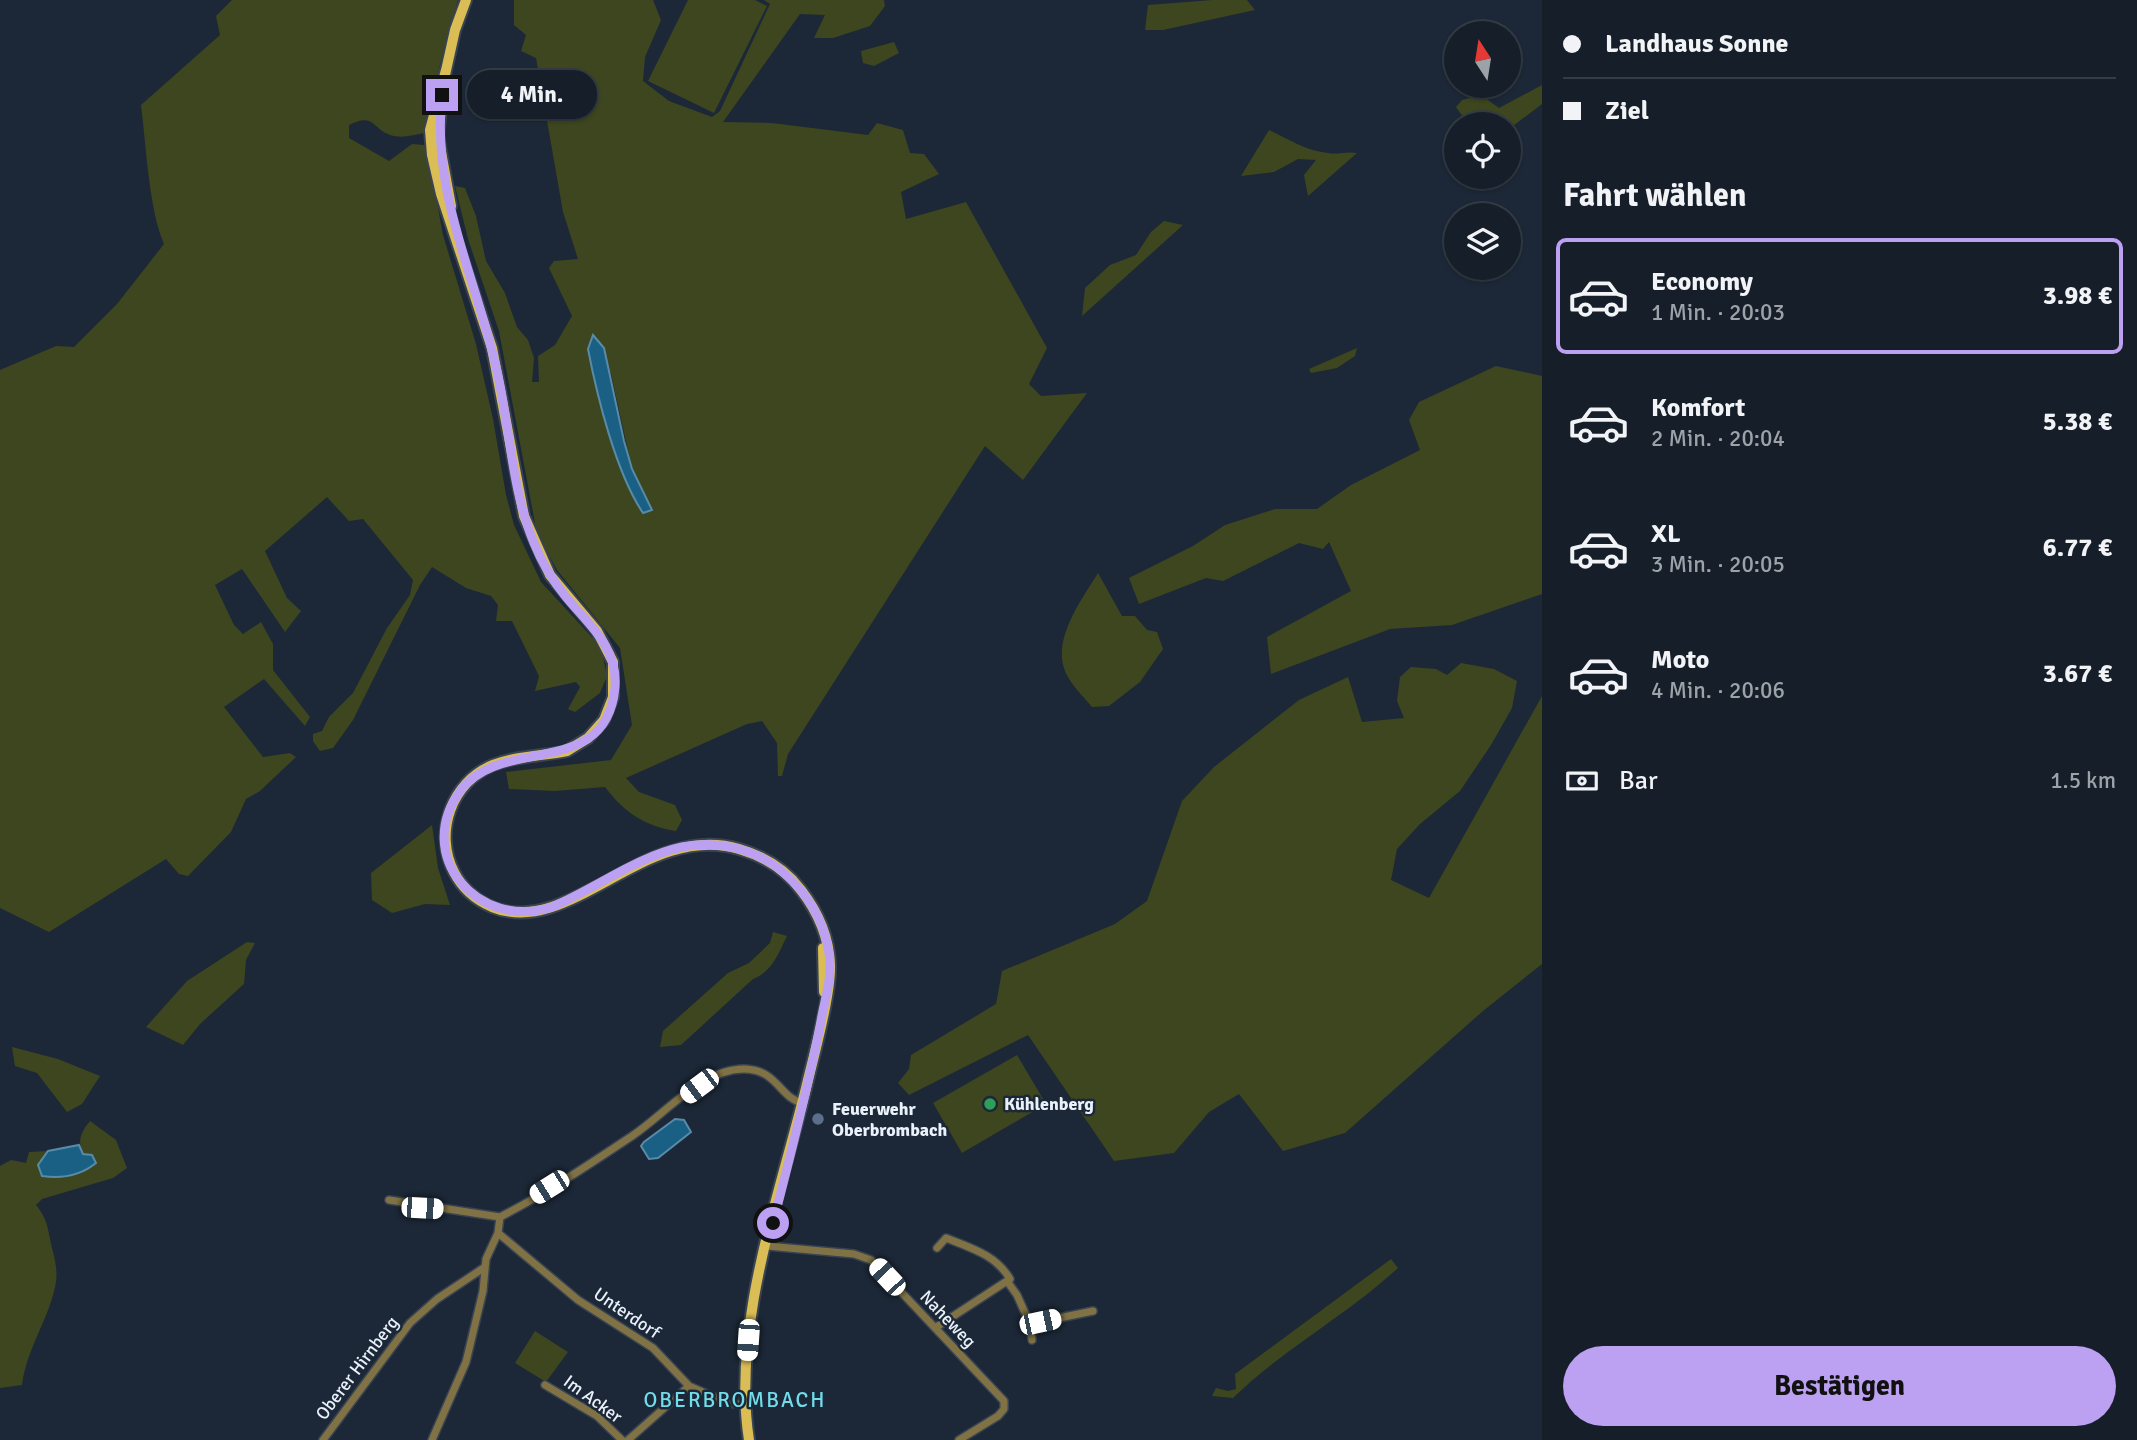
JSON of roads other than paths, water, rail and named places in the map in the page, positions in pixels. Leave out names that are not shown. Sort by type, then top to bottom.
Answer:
[{"type":"main road","points":[[466,0],[432,117],[430,140],[441,194],[494,359],[529,532],[550,575],[604,642],[613,662],[615,685],[604,720],[578,745],[567,751],[494,765],[463,788],[446,824],[446,851],[456,877],[486,904],[525,913],[568,900],[670,850],[698,845],[731,847],[761,858],[791,879],[810,902],[821,925],[831,967],[803,1103],[750,1320],[744,1405],[749,1440]]},
{"type":"street","points":[[389,1200],[500,1217],[633,1135],[699,1086],[723,1073],[744,1069],[758,1071],[776,1081],[791,1098],[803,1103]]},
{"type":"street","points":[[432,1440],[466,1362],[481,1303],[485,1267],[498,1233],[500,1217]]},
{"type":"street","name":"Unterdorf","points":[[498,1233],[578,1300],[653,1348],[689,1385],[728,1403],[744,1405]]},
{"type":"street","points":[[935,1328],[1010,1279],[1003,1268],[982,1252],[946,1238],[937,1248]]},
{"type":"street","name":"Naheweg","points":[[767,1246],[867,1257],[1004,1401],[1004,1409],[998,1416],[960,1440]]},
{"type":"street","name":"Oberer Hirnberg","points":[[323,1440],[406,1328],[437,1299],[485,1267]]},
{"type":"street","points":[[1007,1281],[1017,1295],[1030,1324],[1032,1340]]},
{"type":"street","points":[[1030,1324],[1093,1311]]},
{"type":"street","name":"Im Acker","points":[[545,1385],[597,1416],[622,1440]]},
{"type":"street","points":[[628,1440],[689,1385]]},
{"type":"water","points":[[593,335],[604,348],[632,469],[652,510],[643,513],[624,477],[602,411],[588,349]]},
{"type":"water","points":[[675,1119],[684,1120],[691,1132],[658,1158],[649,1159],[641,1146]]},
{"type":"water","points":[[79,1145],[83,1154],[92,1155],[96,1163],[70,1176],[42,1176],[38,1165],[48,1151]]},
{"type":"place","name":"Kühlenberg","points":[[990,1104]]},
{"type":"place","name":"Feuerwehr Oberbrombach","points":[[818,1119]]},
{"type":"district","name":"OBERBROMBACH","points":[[735,1400]]}]
